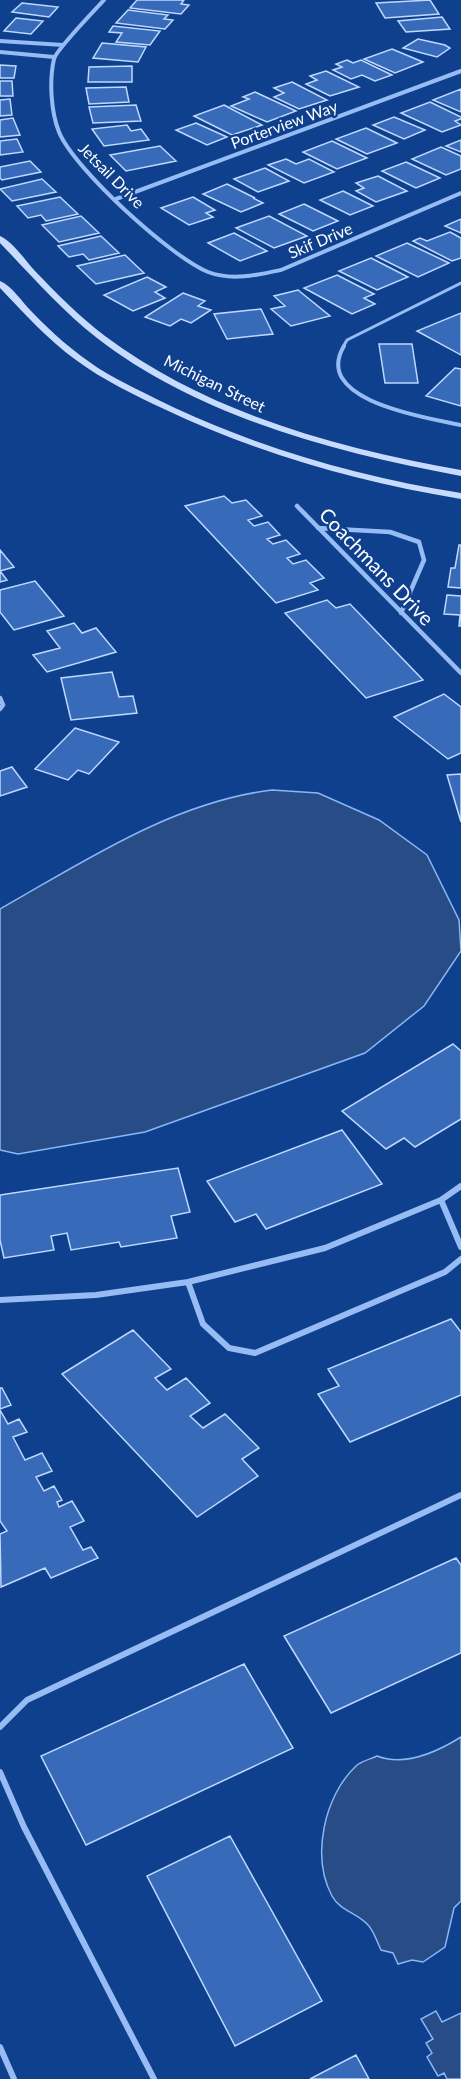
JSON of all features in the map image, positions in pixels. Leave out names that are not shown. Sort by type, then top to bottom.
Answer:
[{"type":"street","points":[[0,52],[54,57],[104,0]]},
{"type":"street","points":[[0,41],[63,45]]},
{"type":"street","name":"Jetsail Drive","points":[[54,57],[54,112],[63,141],[82,165],[116,199],[184,260]]},
{"type":"street","name":"Porterview Way","points":[[116,199],[461,71]]},
{"type":"street","name":"Skif Drive","points":[[184,260],[208,272],[231,276],[252,276],[280,270],[461,193]]},
{"type":"street","name":"Michigan Street","points":[[0,238],[76,317],[116,348],[192,392],[267,424],[363,452],[461,473]]},
{"type":"street","name":"Michigan Street","points":[[0,283],[37,323],[80,360],[131,390],[192,420],[272,451],[352,475],[461,496]]},
{"type":"street","name":"Coachmans Drive","points":[[297,506],[461,673]]},
{"type":"street","points":[[318,528],[390,532],[418,542],[424,560],[401,613]]},
{"type":"street","points":[[0,698],[3,705],[0,709]]},
{"type":"street","points":[[0,1300],[96,1294],[188,1282],[325,1248],[441,1200],[461,1186]]},
{"type":"street","points":[[441,1200],[461,1247]]},
{"type":"street","points":[[188,1282],[203,1324],[229,1348],[255,1353],[445,1272],[461,1259]]},
{"type":"lane","points":[[461,283],[347,340],[337,357],[340,377],[362,397],[400,411],[461,425]]},
{"type":"lane","points":[[0,1727],[27,1700],[461,1495]]},
{"type":"lane","points":[[0,1772],[24,1827],[154,2079]]},
{"type":"lane","points":[[0,2047],[14,2079]]},
{"type":"water","points":[[272,790],[318,793],[379,820],[427,855],[459,920],[461,951],[424,1006],[365,1053],[145,1132],[18,1154],[0,1150],[0,909],[97,853],[165,820],[235,797]]},
{"type":"water","points":[[461,1737],[461,1901],[454,1908],[445,1947],[423,1962],[412,1960],[398,1964],[393,1953],[381,1950],[368,1925],[335,1901],[332,1896],[322,1863],[324,1828],[336,1793],[356,1766],[377,1756],[399,1760],[410,1759],[431,1753]]},
{"type":"water","points":[[436,2011],[442,2022],[461,2013],[461,2079],[447,2079],[444,2073],[438,2076],[427,2057],[432,2053],[426,2043],[433,2039],[421,2019]]},
{"type":"building","points":[[137,0],[184,0],[181,4],[189,5],[181,14],[130,8]]},
{"type":"building","points":[[430,0],[439,14],[385,18],[376,3]]},
{"type":"building","points":[[22,3],[58,7],[49,17],[12,12]]},
{"type":"building","points":[[128,10],[168,15],[164,19],[173,20],[165,29],[116,23]]},
{"type":"building","points":[[442,17],[450,29],[406,32],[398,21]]},
{"type":"building","points":[[16,18],[43,21],[31,34],[4,31]]},
{"type":"building","points":[[113,26],[160,31],[150,45],[116,42],[122,33],[109,32]]},
{"type":"building","points":[[418,39],[450,48],[437,57],[403,48]]},
{"type":"building","points":[[102,43],[146,47],[138,62],[93,58]]},
{"type":"building","points":[[392,49],[423,62],[395,73],[364,59]]},
{"type":"building","points":[[347,60],[353,63],[361,60],[392,75],[375,81],[362,75],[351,79],[333,70],[342,67],[336,64]]},
{"type":"building","points":[[0,65],[16,66],[14,78],[0,78]]},
{"type":"building","points":[[132,66],[132,82],[88,82],[89,67]]},
{"type":"building","points":[[326,71],[359,87],[330,96],[306,84],[317,80],[310,76]]},
{"type":"building","points":[[0,81],[12,81],[13,96],[0,96]]},
{"type":"building","points":[[292,82],[327,100],[299,109],[274,97],[284,93],[274,88]]},
{"type":"building","points":[[126,87],[129,102],[89,104],[86,88]]},
{"type":"building","points":[[461,89],[461,112],[433,100]]},
{"type":"building","points":[[255,92],[296,111],[267,122],[231,106],[249,99],[243,97]]},
{"type":"building","points":[[10,99],[12,115],[0,116],[0,100]]},
{"type":"building","points":[[430,102],[461,117],[455,121],[461,125],[442,132],[401,113]]},
{"type":"building","points":[[136,105],[141,121],[93,123],[89,107]]},
{"type":"building","points":[[224,105],[262,125],[232,135],[194,116]]},
{"type":"building","points":[[394,117],[425,130],[404,139],[373,125]]},
{"type":"building","points":[[13,118],[20,135],[0,137],[0,120]]},
{"type":"building","points":[[196,123],[227,137],[207,145],[176,130]]},
{"type":"building","points":[[127,125],[131,131],[141,129],[149,140],[104,146],[92,129]]},
{"type":"building","points":[[366,128],[397,143],[367,154],[336,139]]},
{"type":"building","points":[[17,139],[23,152],[0,155],[0,141]]},
{"type":"building","points":[[461,140],[461,152],[446,146]]},
{"type":"building","points":[[332,141],[367,158],[337,169],[303,152]]},
{"type":"building","points":[[160,146],[176,161],[126,171],[110,155]]},
{"type":"building","points":[[441,147],[461,156],[461,169],[446,175],[412,159]]},
{"type":"building","points":[[286,159],[296,164],[309,159],[334,172],[304,183],[268,165]]},
{"type":"building","points":[[30,161],[41,172],[2,180],[0,178],[0,167]]},
{"type":"building","points":[[406,162],[440,178],[416,188],[382,171]]},
{"type":"building","points":[[265,168],[289,181],[258,192],[234,179]]},
{"type":"building","points":[[378,176],[407,191],[376,202],[356,191],[364,188],[356,183]]},
{"type":"building","points":[[42,179],[56,192],[12,201],[0,189]]},
{"type":"building","points":[[227,184],[263,203],[241,212],[203,194]]},
{"type":"building","points":[[343,191],[373,206],[350,215],[320,200]]},
{"type":"building","points":[[60,197],[78,214],[46,221],[41,215],[28,218],[17,206]]},
{"type":"building","points":[[193,197],[215,210],[206,213],[213,217],[189,225],[161,208]]},
{"type":"building","points":[[304,204],[338,221],[313,231],[279,214]]},
{"type":"building","points":[[81,216],[99,233],[59,242],[42,225]]},
{"type":"building","points":[[269,216],[307,236],[274,248],[236,228]]},
{"type":"building","points":[[461,219],[461,233],[445,226]]},
{"type":"building","points":[[450,232],[461,238],[461,258],[452,261],[413,241],[420,238],[427,241]]},
{"type":"building","points":[[234,233],[267,251],[240,261],[208,243]]},
{"type":"building","points":[[101,236],[119,253],[89,260],[83,254],[69,257],[58,246]]},
{"type":"building","points":[[407,243],[449,263],[418,277],[376,256]]},
{"type":"building","points":[[125,255],[144,273],[96,284],[77,266]]},
{"type":"building","points":[[371,258],[408,277],[377,290],[339,271]]},
{"type":"building","points":[[337,275],[374,294],[364,298],[375,304],[352,314],[304,288]]},
{"type":"building","points":[[147,277],[166,287],[155,292],[165,298],[133,311],[104,295]]},
{"type":"building","points":[[298,290],[330,316],[291,326],[271,309],[285,306],[274,296]]},
{"type":"building","points":[[183,293],[205,301],[198,306],[211,310],[191,323],[181,319],[170,326],[145,317]]},
{"type":"building","points":[[261,309],[273,334],[227,339],[214,314]]},
{"type":"building","points":[[461,313],[461,355],[417,331]]},
{"type":"building","points":[[379,344],[412,344],[418,383],[385,383]]},
{"type":"building","points":[[455,368],[461,369],[461,406],[426,396]]},
{"type":"building","points":[[224,496],[232,503],[246,500],[262,516],[248,520],[254,526],[268,522],[280,535],[267,539],[273,544],[286,540],[300,554],[287,558],[293,564],[306,560],[324,578],[310,583],[318,590],[276,603],[185,506]]},
{"type":"building","points":[[459,545],[461,545],[461,588],[448,587],[451,568],[455,568]]},
{"type":"building","points":[[0,550],[14,567],[0,571]]},
{"type":"building","points":[[0,571],[7,580],[0,582]]},
{"type":"building","points":[[35,581],[64,616],[14,630],[0,612],[0,590]]},
{"type":"building","points":[[447,595],[461,596],[461,626],[459,626],[460,615],[444,614]]},
{"type":"building","points":[[327,600],[336,608],[350,604],[423,680],[366,698],[285,613]]},
{"type":"building","points":[[74,623],[82,633],[96,628],[116,652],[47,672],[33,655],[60,648],[47,631]]},
{"type":"building","points":[[112,672],[119,697],[133,696],[137,713],[71,720],[61,678]]},
{"type":"building","points":[[444,694],[461,707],[461,753],[448,759],[394,717]]},
{"type":"building","points":[[75,728],[119,742],[89,774],[78,770],[68,780],[35,769]]},
{"type":"building","points":[[12,767],[27,787],[0,796],[0,771]]},
{"type":"building","points":[[461,774],[461,822],[447,775]]},
{"type":"building","points":[[453,1044],[461,1051],[461,1119],[415,1147],[404,1138],[386,1149],[342,1111]]},
{"type":"building","points":[[342,1130],[382,1184],[266,1229],[256,1214],[235,1222],[207,1181]]},
{"type":"building","points":[[178,1168],[190,1212],[171,1216],[177,1238],[121,1247],[119,1242],[71,1250],[67,1233],[51,1236],[54,1250],[4,1258],[0,1240],[0,1195]]},
{"type":"building","points":[[451,1319],[461,1332],[461,1395],[350,1442],[318,1394],[339,1386],[328,1369]]},
{"type":"building","points":[[133,1330],[171,1369],[155,1378],[167,1390],[186,1378],[210,1403],[190,1416],[203,1428],[225,1414],[259,1448],[242,1459],[258,1476],[197,1517],[62,1374]]},
{"type":"building","points":[[0,1388],[11,1405],[0,1409]]},
{"type":"building","points":[[0,1410],[8,1424],[19,1419],[27,1432],[13,1437],[25,1460],[42,1453],[52,1471],[36,1477],[44,1491],[54,1486],[62,1500],[57,1502],[59,1507],[72,1501],[84,1521],[70,1527],[83,1550],[91,1547],[98,1558],[51,1578],[45,1568],[1,1587],[0,1534],[7,1531],[0,1521]]},
{"type":"building","points":[[456,1558],[461,1565],[461,1653],[331,1713],[284,1636]]},
{"type":"building","points":[[244,1664],[293,1748],[86,1845],[41,1756]]},
{"type":"building","points":[[230,1836],[322,2001],[235,2046],[147,1876]]},
{"type":"building","points":[[356,2055],[369,2079],[310,2079]]}]
